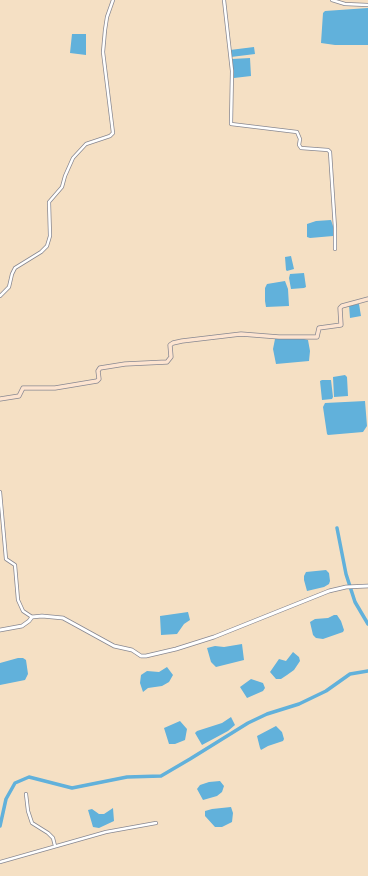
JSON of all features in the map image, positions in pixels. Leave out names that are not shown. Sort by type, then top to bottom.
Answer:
[{"type":"main road","points":[[0,399],[19,396],[23,388],[55,388],[97,381],[99,379],[98,370],[100,368],[125,364],[167,362],[171,357],[170,345],[173,342],[241,334],[279,337],[317,337],[319,328],[341,325],[340,308],[342,306],[368,299]]},
{"type":"street","points":[[0,296],[10,287],[12,274],[15,268],[42,252],[47,246],[49,241],[49,202],[62,187],[73,158],[86,144],[110,136],[113,133],[103,52],[107,16],[113,0]]},
{"type":"street","points":[[224,0],[229,58],[232,71],[231,124],[297,132],[300,139],[299,145],[301,148],[328,150],[330,152],[335,249]]},
{"type":"street","points":[[332,0],[345,4],[368,5]]},
{"type":"street","points":[[342,0],[345,4]]},
{"type":"street","points":[[0,492],[6,559],[15,565],[18,600],[22,611],[32,617],[42,616],[63,618],[114,646],[132,650],[141,656],[176,649],[214,637],[329,591],[346,587],[368,586]]},
{"type":"street","points":[[0,630],[22,626],[32,617]]},
{"type":"street","points":[[26,794],[28,811],[33,825],[48,833],[53,838],[55,846]]},
{"type":"street","points":[[0,862],[106,832],[156,823]]},
{"type":"water","points":[[368,8],[368,45],[335,45],[321,43],[323,13],[325,11]]},
{"type":"water","points":[[72,34],[86,34],[86,55],[70,53]]},
{"type":"water","points":[[254,47],[255,54],[231,57],[230,50]]},
{"type":"water","points":[[250,58],[251,76],[234,78],[232,59]]},
{"type":"water","points":[[331,220],[334,229],[333,236],[307,237],[307,224],[316,221]]},
{"type":"water","points":[[291,256],[294,269],[287,271],[285,257]]},
{"type":"water","points":[[304,273],[306,287],[291,289],[289,278],[290,274]]},
{"type":"water","points":[[285,281],[288,289],[289,306],[266,307],[265,288],[267,284]]},
{"type":"water","points":[[359,304],[361,316],[350,318],[349,305]]},
{"type":"water","points":[[289,338],[308,340],[310,351],[309,361],[276,364],[273,349],[275,339]]},
{"type":"water","points":[[345,375],[347,377],[348,396],[334,397],[333,377]]},
{"type":"water","points":[[331,380],[332,399],[322,400],[320,381]]},
{"type":"water","points":[[365,401],[367,426],[363,432],[327,434],[323,407],[325,403]]},
{"type":"water","points":[[326,570],[329,573],[329,584],[324,587],[307,591],[304,580],[306,572]]},
{"type":"water","points":[[188,612],[190,620],[184,624],[177,634],[161,635],[160,616]]},
{"type":"water","points":[[337,615],[341,621],[344,630],[343,632],[323,639],[316,638],[313,635],[310,622],[315,619],[328,618]]},
{"type":"water","points":[[242,644],[244,660],[216,667],[211,662],[207,648]]},
{"type":"water","points":[[293,652],[299,657],[300,661],[294,670],[281,679],[276,679],[270,672],[279,659],[286,661]]},
{"type":"water","points":[[23,658],[26,660],[28,674],[25,680],[0,685],[0,663]]},
{"type":"water","points":[[167,667],[173,675],[169,682],[162,686],[148,688],[143,692],[140,683],[141,675],[147,671],[159,672]]},
{"type":"water","points":[[251,679],[263,683],[265,688],[263,691],[247,698],[240,687]]},
{"type":"water","points":[[231,717],[235,725],[228,731],[202,745],[195,733],[197,731],[222,723]]},
{"type":"water","points":[[180,721],[187,729],[185,740],[175,744],[169,744],[164,728]]},
{"type":"water","points":[[276,726],[282,732],[284,739],[283,741],[261,750],[257,736]]},
{"type":"water","points":[[220,781],[224,786],[222,792],[217,796],[203,800],[197,789],[200,785]]},
{"type":"water","points":[[231,807],[233,813],[232,822],[222,827],[215,827],[205,816],[205,811]]},
{"type":"water","points":[[113,808],[114,821],[99,828],[93,827],[88,810],[92,809],[99,814],[104,814]]},
{"type":"waterway","points":[[337,528],[346,574],[355,602],[368,624]]},
{"type":"waterway","points":[[0,826],[6,799],[15,783],[29,777],[72,788],[127,777],[161,776],[248,723],[267,714],[299,704],[326,691],[350,674],[368,671]]}]
